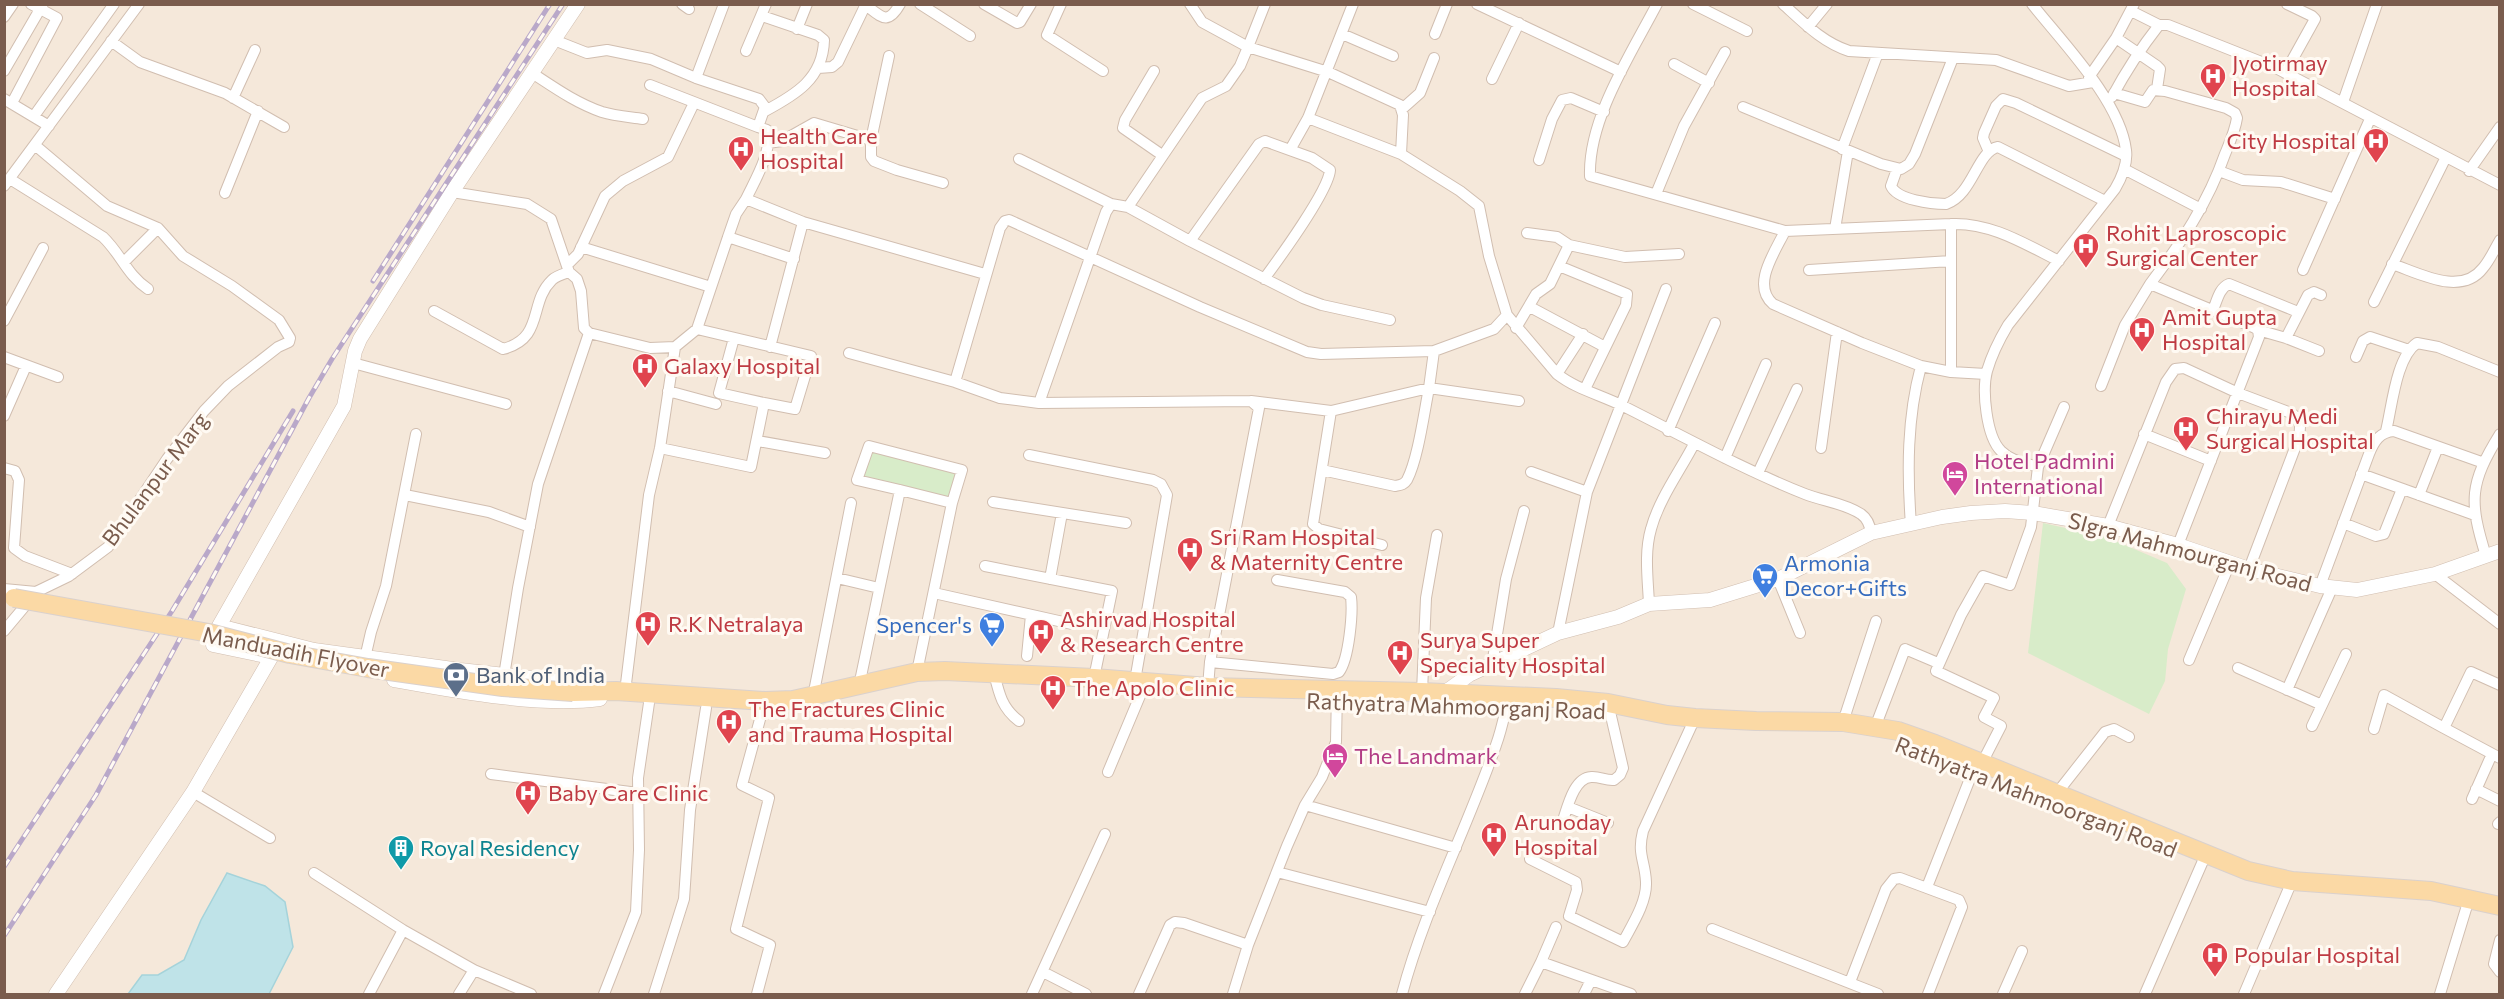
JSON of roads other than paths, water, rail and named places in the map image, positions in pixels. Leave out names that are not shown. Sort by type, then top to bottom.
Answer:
[{"type":"main road","name":"Manduadih Flyover","points":[[4,596],[209,633],[290,654],[368,668],[502,687],[590,694]]},
{"type":"main road","points":[[590,694],[625,692],[764,707],[916,672],[995,677],[1094,678],[1139,686],[1208,687],[1337,695],[1422,692],[1444,698]]},
{"type":"main road","name":"Rathyatra Mahmoorganj Road","points":[[590,694],[649,704],[706,708],[815,709],[918,680],[995,677],[1078,688],[1139,686],[1245,698],[1337,695],[1609,707],[1667,715],[1693,723],[1898,731],[2204,858],[2290,886],[2403,888],[2468,903],[2499,906]]},
{"type":"main road","name":"Rathyatra Mahmoorganj Road","points":[[1693,723],[1843,722],[1874,731]]},
{"type":"main road","name":"Rathyatra Mahmoorganj Road","points":[[1978,764],[2057,793],[2204,858]]},
{"type":"main road","name":"Rathyatra Mahmoorganj Road","points":[[2468,903],[2499,916]]},
{"type":"street","points":[[4,17],[13,4]]},
{"type":"street","points":[[34,116],[114,4]]},
{"type":"street","points":[[139,4],[36,146],[7,182],[103,237],[124,262],[135,281],[148,289]]},
{"type":"street","points":[[219,626],[314,650],[504,676],[583,684],[590,694],[579,702],[495,695],[434,687],[213,645],[219,626],[344,405],[360,339],[452,192],[578,4]]},
{"type":"street","points":[[696,78],[724,4]]},
{"type":"street","points":[[746,51],[766,4]]},
{"type":"street","points":[[796,29],[807,4]]},
{"type":"street","points":[[818,68],[832,67],[838,62],[865,5],[884,18],[889,18],[894,15],[900,4]]},
{"type":"street","points":[[920,4],[970,36]]},
{"type":"street","points":[[984,4],[1017,23],[1020,22],[1031,4]]},
{"type":"street","points":[[1061,4],[1047,35],[1103,71]]},
{"type":"street","points":[[1190,4],[1202,22],[1248,47],[1328,72],[1400,105],[1402,109],[1401,154]]},
{"type":"street","points":[[1128,207],[1202,98],[1226,86],[1240,66],[1265,4]]},
{"type":"street","points":[[1290,150],[1328,72],[1353,4]]},
{"type":"street","points":[[1435,34],[1447,4]]},
{"type":"street","points":[[1478,4],[1621,72]]},
{"type":"street","points":[[1657,4],[1621,72],[1604,112],[1589,157],[1590,176],[1785,231],[1975,224],[2059,261]]},
{"type":"street","points":[[1693,4],[1747,31]]},
{"type":"street","points":[[1783,4],[1808,27],[1834,46],[1849,51],[1996,60],[2070,86],[2091,80],[2131,7],[2159,25],[2175,27],[2285,73],[2499,185]]},
{"type":"street","points":[[1808,27],[1827,4]]},
{"type":"street","points":[[2032,4],[2108,104],[2122,131],[2126,156],[2122,177],[2106,201],[2008,325],[1994,350],[1986,374],[1986,405],[1991,438],[2000,450],[2011,458],[2038,467]]},
{"type":"street","points":[[2285,73],[2315,20],[2312,16],[2287,4]]},
{"type":"street","points":[[2343,102],[2377,4]]},
{"type":"street","points":[[4,71],[38,6],[56,16],[56,21],[8,101],[49,126]]},
{"type":"street","points":[[762,16],[818,35],[824,40],[818,68],[794,96],[765,111]]},
{"type":"street","points":[[1492,79],[1519,23]]},
{"type":"street","points":[[2108,104],[2138,53],[2159,25]]},
{"type":"street","points":[[1342,34],[1393,56]]},
{"type":"street","points":[[2116,38],[2160,69],[2157,89]]},
{"type":"street","points":[[554,40],[587,53],[608,50],[651,58],[696,78],[754,96],[763,103],[765,111],[758,127]]},
{"type":"street","points":[[111,41],[129,56],[149,66],[214,88],[284,127]]},
{"type":"street","points":[[233,98],[255,50]]},
{"type":"street","points":[[1656,194],[1684,126],[1725,52]]},
{"type":"street","points":[[1835,229],[1845,150],[1878,53]]},
{"type":"street","points":[[889,56],[869,153],[874,161],[943,183]]},
{"type":"street","points":[[1402,109],[1420,93],[1434,58]]},
{"type":"street","points":[[1743,106],[1845,150],[1897,169],[1906,166],[1915,154],[1953,58]]},
{"type":"street","points":[[1674,64],[1709,82]]},
{"type":"street","points":[[1154,71],[1125,120],[1123,128],[1162,155]]},
{"type":"street","points":[[532,73],[568,97],[588,106],[603,112],[643,119]]},
{"type":"street","points":[[452,192],[508,199],[527,204],[551,219],[568,268],[577,279],[584,328],[589,333],[650,348],[675,347],[697,329],[736,214],[757,176],[768,143],[767,130],[650,85]]},
{"type":"street","points":[[2100,386],[2125,325],[2201,209],[2219,171],[2236,126],[2235,113],[2226,108],[2157,89],[2153,90],[2145,102],[2114,93]]},
{"type":"street","points":[[1539,160],[1552,119],[1562,100],[1571,98],[1604,112]]},
{"type":"street","points":[[1989,152],[1984,142],[1984,133],[1996,106],[2003,99],[2016,103],[2126,156]]},
{"type":"street","points":[[434,311],[503,349],[517,345],[527,336],[547,287],[553,279],[568,268],[581,248],[605,196],[623,181],[668,157],[694,103]]},
{"type":"street","points":[[225,193],[258,111]]},
{"type":"street","points":[[1308,117],[1401,154],[1460,191],[1479,206],[1489,256],[1507,315],[1557,374],[1566,381],[1758,473],[1807,495],[1836,503],[1861,514],[1869,522],[1871,533]]},
{"type":"street","points":[[2303,270],[2370,119]]},
{"type":"street","points":[[768,143],[782,141],[814,123],[871,140]]},
{"type":"street","points":[[2469,171],[2499,127]]},
{"type":"street","points":[[1190,241],[1259,144],[1265,141],[1326,167],[1330,174],[1302,225],[1264,279]]},
{"type":"street","points":[[36,146],[107,206],[158,228],[124,262]]},
{"type":"street","points":[[1897,169],[1891,186],[1895,192],[1920,200],[1946,204],[1964,193],[1989,152],[1998,147],[2106,201]]},
{"type":"street","points":[[2374,302],[2446,157]]},
{"type":"street","points":[[1019,159],[1111,204],[1128,207],[1264,279],[1322,305],[1390,320]]},
{"type":"street","points":[[2124,169],[2201,209]]},
{"type":"street","points":[[2219,171],[2243,180],[2281,182],[2335,199]]},
{"type":"street","points":[[746,199],[803,222],[985,274]]},
{"type":"street","points":[[1039,403],[1090,256],[1111,204]]},
{"type":"street","points":[[955,382],[1000,228],[1005,221],[1009,220],[1200,307],[1307,352],[1322,354],[1434,351],[1494,329],[1507,315]]},
{"type":"street","points":[[770,347],[803,222]]},
{"type":"street","points":[[1951,224],[1951,372]]},
{"type":"street","name":"Bhulanpur Marg","points":[[36,592],[72,574],[108,547],[167,459],[204,411],[228,386],[278,347],[289,342],[290,338],[279,320],[232,286],[183,256],[158,228]]},
{"type":"street","points":[[1785,231],[1762,282],[1766,298],[1773,304],[1921,366],[1951,372],[1986,374]]},
{"type":"street","points":[[1527,233],[1557,237],[1569,245],[1625,257],[1679,254]]},
{"type":"street","points":[[728,237],[794,259]]},
{"type":"street","points":[[2392,264],[2443,281],[2456,283],[2466,281],[2482,270],[2499,240]]},
{"type":"street","points":[[1516,328],[1536,294],[1550,284],[1569,245]]},
{"type":"street","points":[[4,321],[43,248]]},
{"type":"street","points":[[581,248],[711,287]]},
{"type":"street","points":[[1809,270],[1951,261]]},
{"type":"street","points":[[1559,266],[1627,294],[1626,305],[1585,389]]},
{"type":"street","points":[[2150,284],[2258,330],[2319,351]]},
{"type":"street","points":[[2213,310],[2224,286],[2229,284],[2298,312]]},
{"type":"street","points":[[1558,633],[1587,492],[1666,289]]},
{"type":"street","points":[[2286,338],[2308,295],[2314,292],[2321,295]]},
{"type":"street","points":[[1530,307],[1605,347]]},
{"type":"street","points":[[1668,431],[1715,323]]},
{"type":"street","points":[[697,329],[811,356],[795,409],[719,393],[734,338]]},
{"type":"street","points":[[2178,545],[2259,342],[2258,330]]},
{"type":"street","points":[[1821,448],[1837,332]]},
{"type":"street","points":[[504,676],[538,484],[589,333]]},
{"type":"street","points":[[1557,374],[1583,334]]},
{"type":"street","points":[[2356,357],[2363,341],[2370,337],[2409,350]]},
{"type":"street","points":[[2287,690],[2326,587],[2343,523],[2372,445],[2386,431],[2402,365],[2409,350],[2418,343],[2424,343],[2499,372]]},
{"type":"street","points":[[625,692],[649,495],[660,448],[675,347]]},
{"type":"street","points":[[1322,470],[1395,486],[1402,485],[1407,480],[1429,388],[1434,351]]},
{"type":"street","points":[[849,353],[955,382],[1000,398],[1039,403],[1251,401],[1331,411],[1429,388],[1519,401]]},
{"type":"street","points":[[4,357],[58,377]]},
{"type":"street","points":[[353,363],[506,404]]},
{"type":"street","points":[[1725,458],[1766,364]]},
{"type":"street","points":[[4,416],[26,366]]},
{"type":"street","points":[[1911,525],[1909,445],[1914,391],[1921,366]]},
{"type":"street","points":[[2108,526],[2170,375],[2179,367],[2291,413],[2297,417],[2300,424],[2298,440],[2249,569]]},
{"type":"street","points":[[1758,473],[1797,389]]},
{"type":"street","points":[[668,391],[716,404]]},
{"type":"street","points":[[1208,687],[1210,662],[1259,408],[1251,401]]},
{"type":"street","points":[[660,448],[751,467],[764,403]]},
{"type":"street","points":[[1927,887],[1978,764],[2001,726],[1984,717],[1994,698],[1936,671],[1938,663],[1983,576],[2010,585],[2026,544],[2033,513],[2038,467],[2064,408]]},
{"type":"street","points":[[1331,411],[1313,524],[1319,529],[1382,545]]},
{"type":"street","points":[[2386,431],[2394,431],[2484,463]]},
{"type":"street","points":[[365,658],[387,586],[416,434]]},
{"type":"street","points":[[2144,434],[2211,461]]},
{"type":"street","points":[[2486,556],[2475,515],[2474,489],[2499,434]]},
{"type":"street","points":[[758,441],[825,453]]},
{"type":"street","points":[[1649,604],[1647,558],[1651,528],[1694,444]]},
{"type":"street","points":[[916,672],[952,503],[963,470],[869,446],[857,480],[952,503]]},
{"type":"street","points":[[2419,495],[2438,447]]},
{"type":"street","points":[[1029,456],[1153,480],[1161,484],[1167,495],[1139,686],[1108,772]]},
{"type":"street","points":[[4,468],[15,471],[20,480],[15,548],[25,556],[72,574]]},
{"type":"street","points":[[1531,472],[1587,492]]},
{"type":"street","points":[[2361,474],[2475,515]]},
{"type":"street","points":[[2343,523],[2376,536],[2384,534],[2402,489]]},
{"type":"street","points":[[859,686],[900,490]]},
{"type":"street","points":[[405,495],[489,512],[530,527]]},
{"type":"street","points":[[993,502],[1126,523]]},
{"type":"street","points":[[813,697],[851,503]]},
{"type":"street","points":[[1492,664],[1506,579],[1524,511]]},
{"type":"street","name":"SIgra Mahmourganj Road","points":[[1444,698],[1470,675],[1528,645],[1558,633],[1618,617],[1649,604],[1710,600],[1778,579],[1871,533],[1971,513],[2005,511],[2033,513],[2108,526],[2178,545],[2249,569],[2326,587],[2357,590],[2372,589],[2435,574],[2499,551]]},
{"type":"street","points":[[1050,579],[1062,513]]},
{"type":"street","points":[[1422,692],[1426,598],[1437,535]]},
{"type":"street","points":[[2189,660],[2230,562]]},
{"type":"street","points":[[985,566],[1112,591],[1094,678]]},
{"type":"street","points":[[2435,574],[2499,624]]},
{"type":"street","points":[[837,578],[879,588]]},
{"type":"street","points":[[1778,579],[1800,633]]},
{"type":"street","points":[[1210,662],[1339,672],[1344,662],[1352,597],[1346,592],[1277,580]]},
{"type":"street","points":[[4,589],[36,592]]},
{"type":"street","points":[[4,631],[36,592]]},
{"type":"street","points":[[934,593],[1072,624]]},
{"type":"street","points":[[1027,656],[1031,615]]},
{"type":"street","points":[[1843,722],[1876,621]]},
{"type":"street","points":[[56,994],[193,792],[280,642]]},
{"type":"street","points":[[1874,731],[1905,649],[1938,663]]},
{"type":"street","points":[[2312,726],[2346,654]]},
{"type":"street","points":[[2238,668],[2322,705]]},
{"type":"street","points":[[2444,728],[2471,672],[2499,686]]},
{"type":"street","points":[[995,677],[1001,702],[1008,713],[1019,722]]},
{"type":"street","points":[[1233,994],[1248,945],[1277,872],[1305,805],[1322,777],[1336,742],[1337,695]]},
{"type":"street","points":[[2374,729],[2384,695],[2496,756],[2474,794],[2499,801]]},
{"type":"street","points":[[1402,994],[1430,912],[1497,742],[1507,701]]},
{"type":"street","points":[[604,994],[636,912],[639,850],[638,778],[649,704]]},
{"type":"street","points":[[757,994],[770,945],[736,929],[769,798],[742,785],[764,707]]},
{"type":"street","points":[[1562,823],[1582,780],[1590,777],[1614,780],[1623,768],[1609,707]]},
{"type":"street","points":[[654,994],[684,899],[690,810],[706,708]]},
{"type":"street","points":[[1530,859],[1576,882],[1577,890],[1569,916],[1623,942],[1645,894],[1646,883],[1639,846],[1643,831],[1693,723]]},
{"type":"street","points":[[2057,793],[2105,732],[2114,729],[2129,737]]},
{"type":"street","points":[[491,774],[638,793]]},
{"type":"street","points":[[193,792],[270,838]]},
{"type":"street","points":[[1305,805],[1456,848]]},
{"type":"street","points":[[1568,807],[1608,823]]},
{"type":"street","points":[[1032,994],[1105,834]]},
{"type":"street","points":[[2145,994],[2204,858]]},
{"type":"street","points":[[1277,872],[1430,912]]},
{"type":"street","points":[[314,873],[403,930],[474,970],[531,994]]},
{"type":"street","points":[[1850,982],[1890,883],[1900,878],[1959,900],[1962,907],[1928,994]]},
{"type":"street","points":[[2244,994],[2290,886]]},
{"type":"street","points":[[2440,994],[2468,903]]},
{"type":"street","points":[[1139,994],[1170,925],[1175,922],[1248,945]]},
{"type":"street","points":[[1525,994],[1556,927]]},
{"type":"street","points":[[1712,929],[1878,994]]},
{"type":"street","points":[[369,994],[403,930]]},
{"type":"street","points":[[2499,940],[2494,964],[2499,972]]},
{"type":"street","points":[[2003,994],[2022,951]]},
{"type":"street","points":[[1541,962],[1630,994]]},
{"type":"street","points":[[459,994],[474,970]]},
{"type":"street","points":[[1043,972],[1086,994]]},
{"type":"street","points":[[1584,994],[1591,980]]},
{"type":"water","points":[[227,873],[265,886],[285,902],[293,947],[269,994],[128,994],[142,975],[158,975],[184,960],[201,920]]},
{"type":"railway","points":[[373,281],[550,4]]},
{"type":"railway","points":[[4,936],[96,795],[332,359],[563,4]]},
{"type":"railway","points":[[4,867],[172,611],[293,411]]},
{"type":"place","name":"Jyotirmay Hospital","points":[[2213,99]]},
{"type":"place","name":"City Hospital","points":[[2376,164]]},
{"type":"place","name":"Health Care Hospital","points":[[741,172]]},
{"type":"place","name":"Rohit Laproscopic Surgical Center","points":[[2086,269]]},
{"type":"place","name":"Amit Gupta Hospital","points":[[2142,353]]},
{"type":"place","name":"Galaxy Hospital","points":[[645,389]]},
{"type":"place","name":"Chirayu Medi Surgical Hospital","points":[[2186,452]]},
{"type":"place","name":"Hotel Padmini International","points":[[1955,497]]},
{"type":"place","name":"Sri Ram Hospital & Maternity Centre","points":[[1190,573]]},
{"type":"place","name":"Armonia Decor+Gifts","points":[[1765,599]]},
{"type":"place","name":"R.K Netralaya","points":[[648,647]]},
{"type":"place","name":"Spencer's","points":[[992,648]]},
{"type":"place","name":"Ashirvad Hospital & Research Centre","points":[[1041,655]]},
{"type":"place","name":"Surya Super Speciality Hospital","points":[[1400,676]]},
{"type":"place","name":"Bank of India","points":[[456,698]]},
{"type":"place","name":"The Apolo Clinic","points":[[1053,711]]},
{"type":"place","name":"The Fractures Clinic and Trauma Hospital","points":[[729,745]]},
{"type":"place","name":"The Landmark","points":[[1335,779]]},
{"type":"place","name":"Baby Care Clinic","points":[[528,816]]},
{"type":"place","name":"Arunoday Hospital","points":[[1494,858]]},
{"type":"place","name":"Royal Residency","points":[[401,871]]},
{"type":"place","name":"Popular Hospital","points":[[2215,978]]}]
